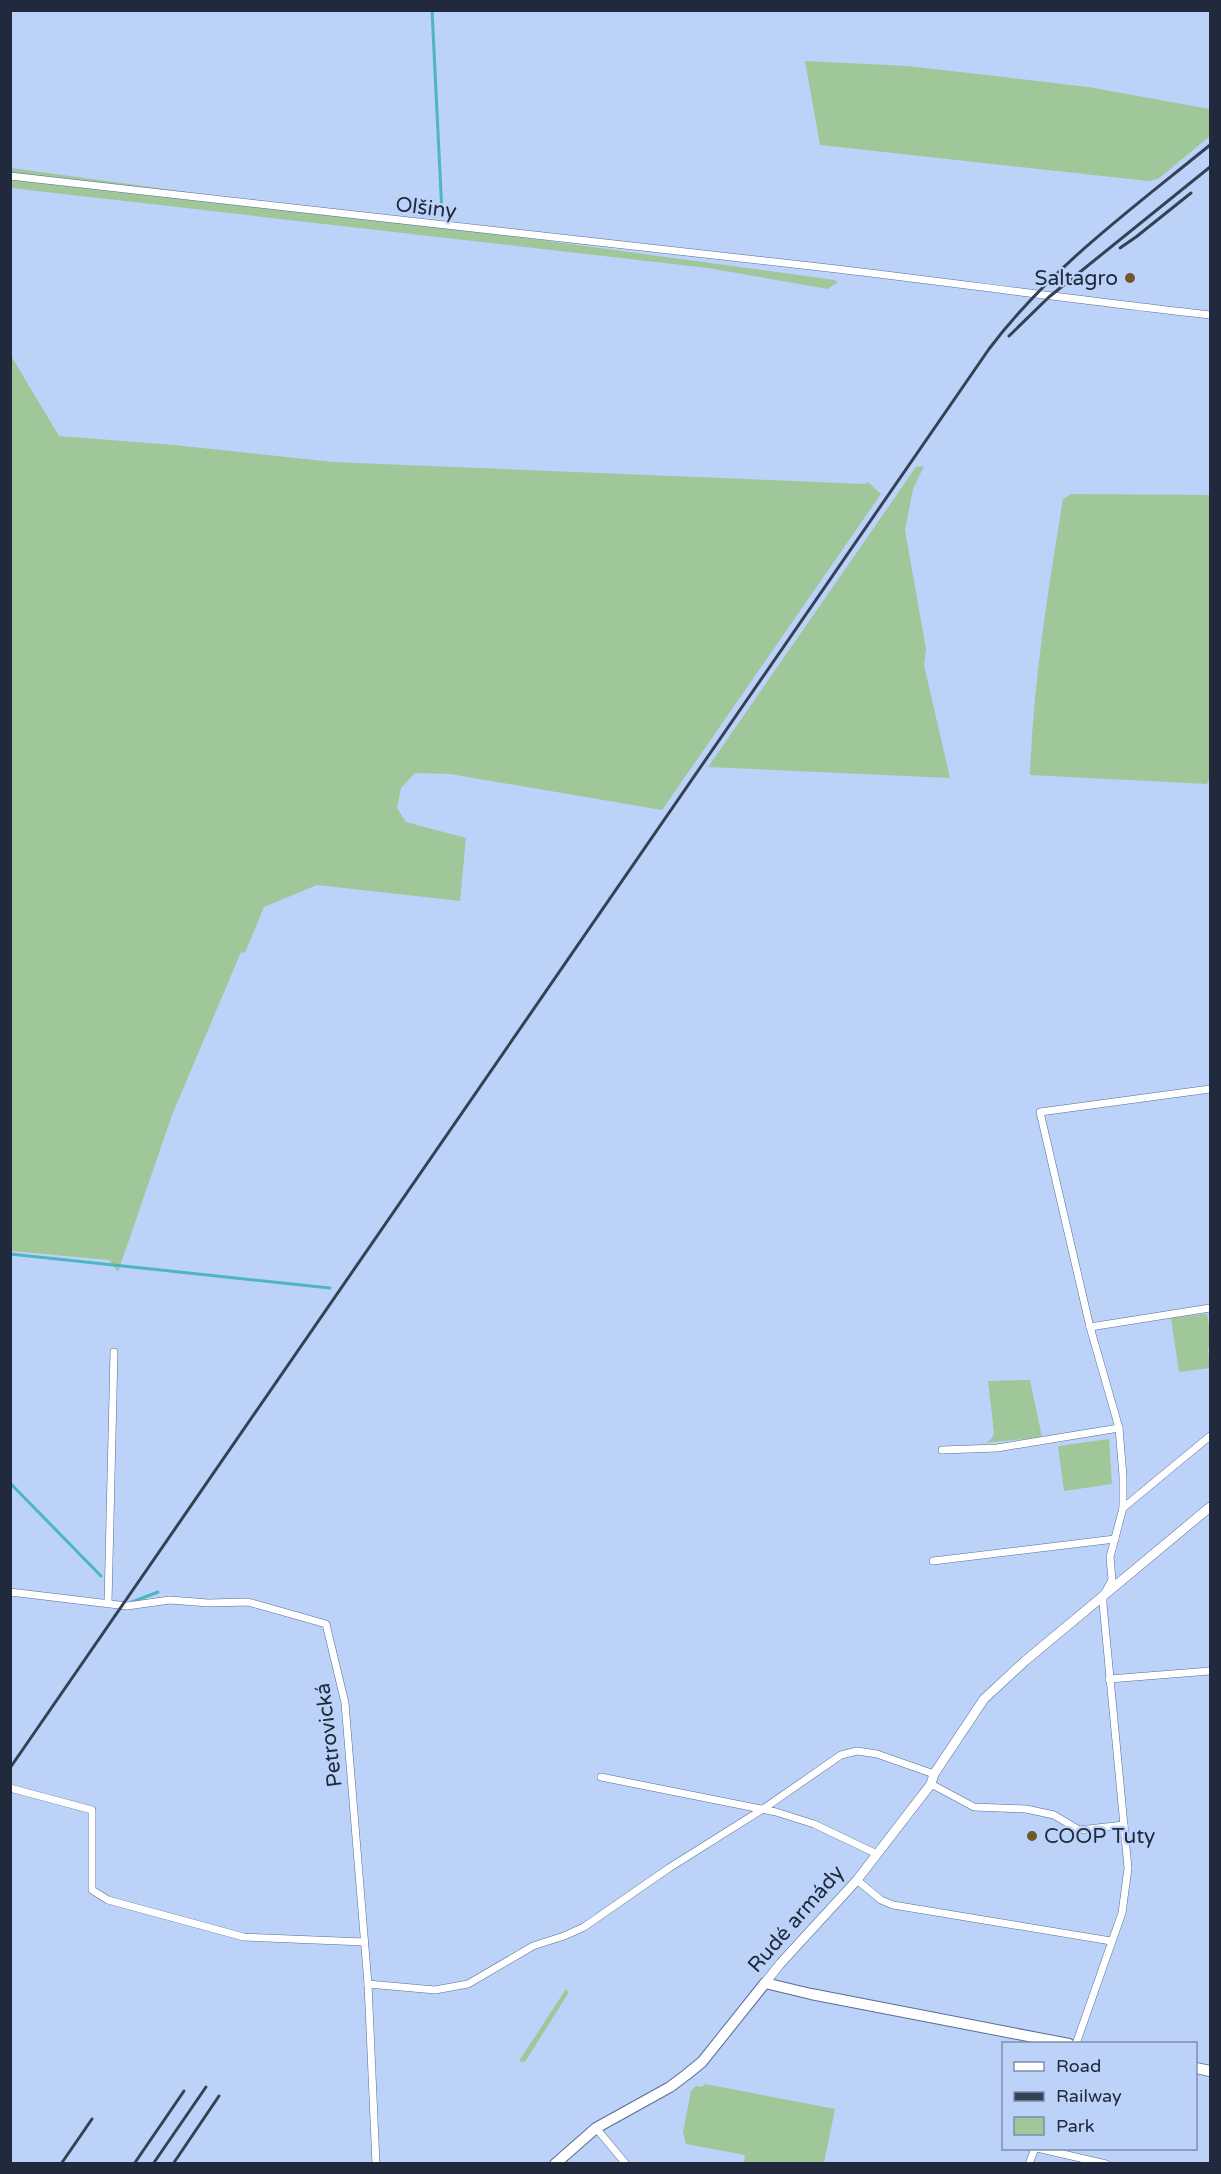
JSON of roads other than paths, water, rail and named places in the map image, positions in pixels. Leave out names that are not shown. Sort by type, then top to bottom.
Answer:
[{"type":"main road","points":[[765,1983],[811,1994],[1065,2042]]},
{"type":"main road","name":"Rudé armády","points":[[555,2163],[596,2128],[670,2087],[702,2062],[765,1983]]},
{"type":"street","name":"Olšiny","points":[[10,176],[839,270],[1210,315]]},
{"type":"street","points":[[1076,2042],[1122,1913],[1128,1868],[1103,1596],[1112,1580],[1110,1557],[1123,1508],[1123,1476],[1119,1428],[1090,1327],[1040,1112],[1210,1089]]},
{"type":"street","points":[[1090,1327],[1210,1308]]},
{"type":"street","points":[[108,1603],[114,1352]]},
{"type":"street","points":[[942,1450],[997,1448],[1119,1428]]},
{"type":"street","points":[[1123,1508],[1210,1436]]},
{"type":"street","name":"Rudé armády","points":[[765,1983],[857,1880],[933,1779],[984,1699],[1025,1661],[1210,1507]]},
{"type":"street","points":[[933,1561],[1115,1539]]},
{"type":"street","name":"Petrovická","points":[[10,1592],[127,1606],[170,1600],[208,1603],[248,1602],[326,1624],[345,1703],[368,1984],[376,2163]]},
{"type":"street","points":[[1109,1679],[1210,1671]]},
{"type":"street","points":[[368,1984],[435,1990],[468,1984],[533,1946],[584,1927],[841,1755],[857,1751],[877,1754],[933,1779],[974,1807],[1026,1809],[1054,1815],[1079,1830],[1124,1825]]},
{"type":"street","points":[[601,1777],[763,1809],[814,1824],[877,1854]]},
{"type":"street","points":[[10,1788],[92,1810],[92,1890],[108,1900],[244,1937],[364,1942]]},
{"type":"street","points":[[857,1880],[881,1900],[892,1905],[1111,1941]]},
{"type":"street","points":[[596,2128],[626,2163]]},
{"type":"street","points":[[1045,2150],[1106,2163]]},
{"type":"waterway","points":[[432,10],[442,214]]},
{"type":"waterway","points":[[10,1254],[330,1288]]},
{"type":"waterway","points":[[10,1483],[101,1576]]},
{"type":"waterway","points":[[132,1602],[158,1592]]},
{"type":"railway","points":[[10,1768],[989,349],[1038,292],[1065,265],[1210,145]]},
{"type":"railway","points":[[1009,336],[1049,297],[1210,167]]},
{"type":"railway","points":[[1120,248],[1191,193]]},
{"type":"railway","points":[[153,2164],[206,2087]]},
{"type":"railway","points":[[134,2164],[184,2091]]},
{"type":"railway","points":[[173,2164],[219,2096]]},
{"type":"railway","points":[[61,2164],[92,2119]]},
{"type":"place","name":"Saltagro","points":[[1130,278]]},
{"type":"place","name":"COOP Tuty","points":[[1032,1836]]}]
